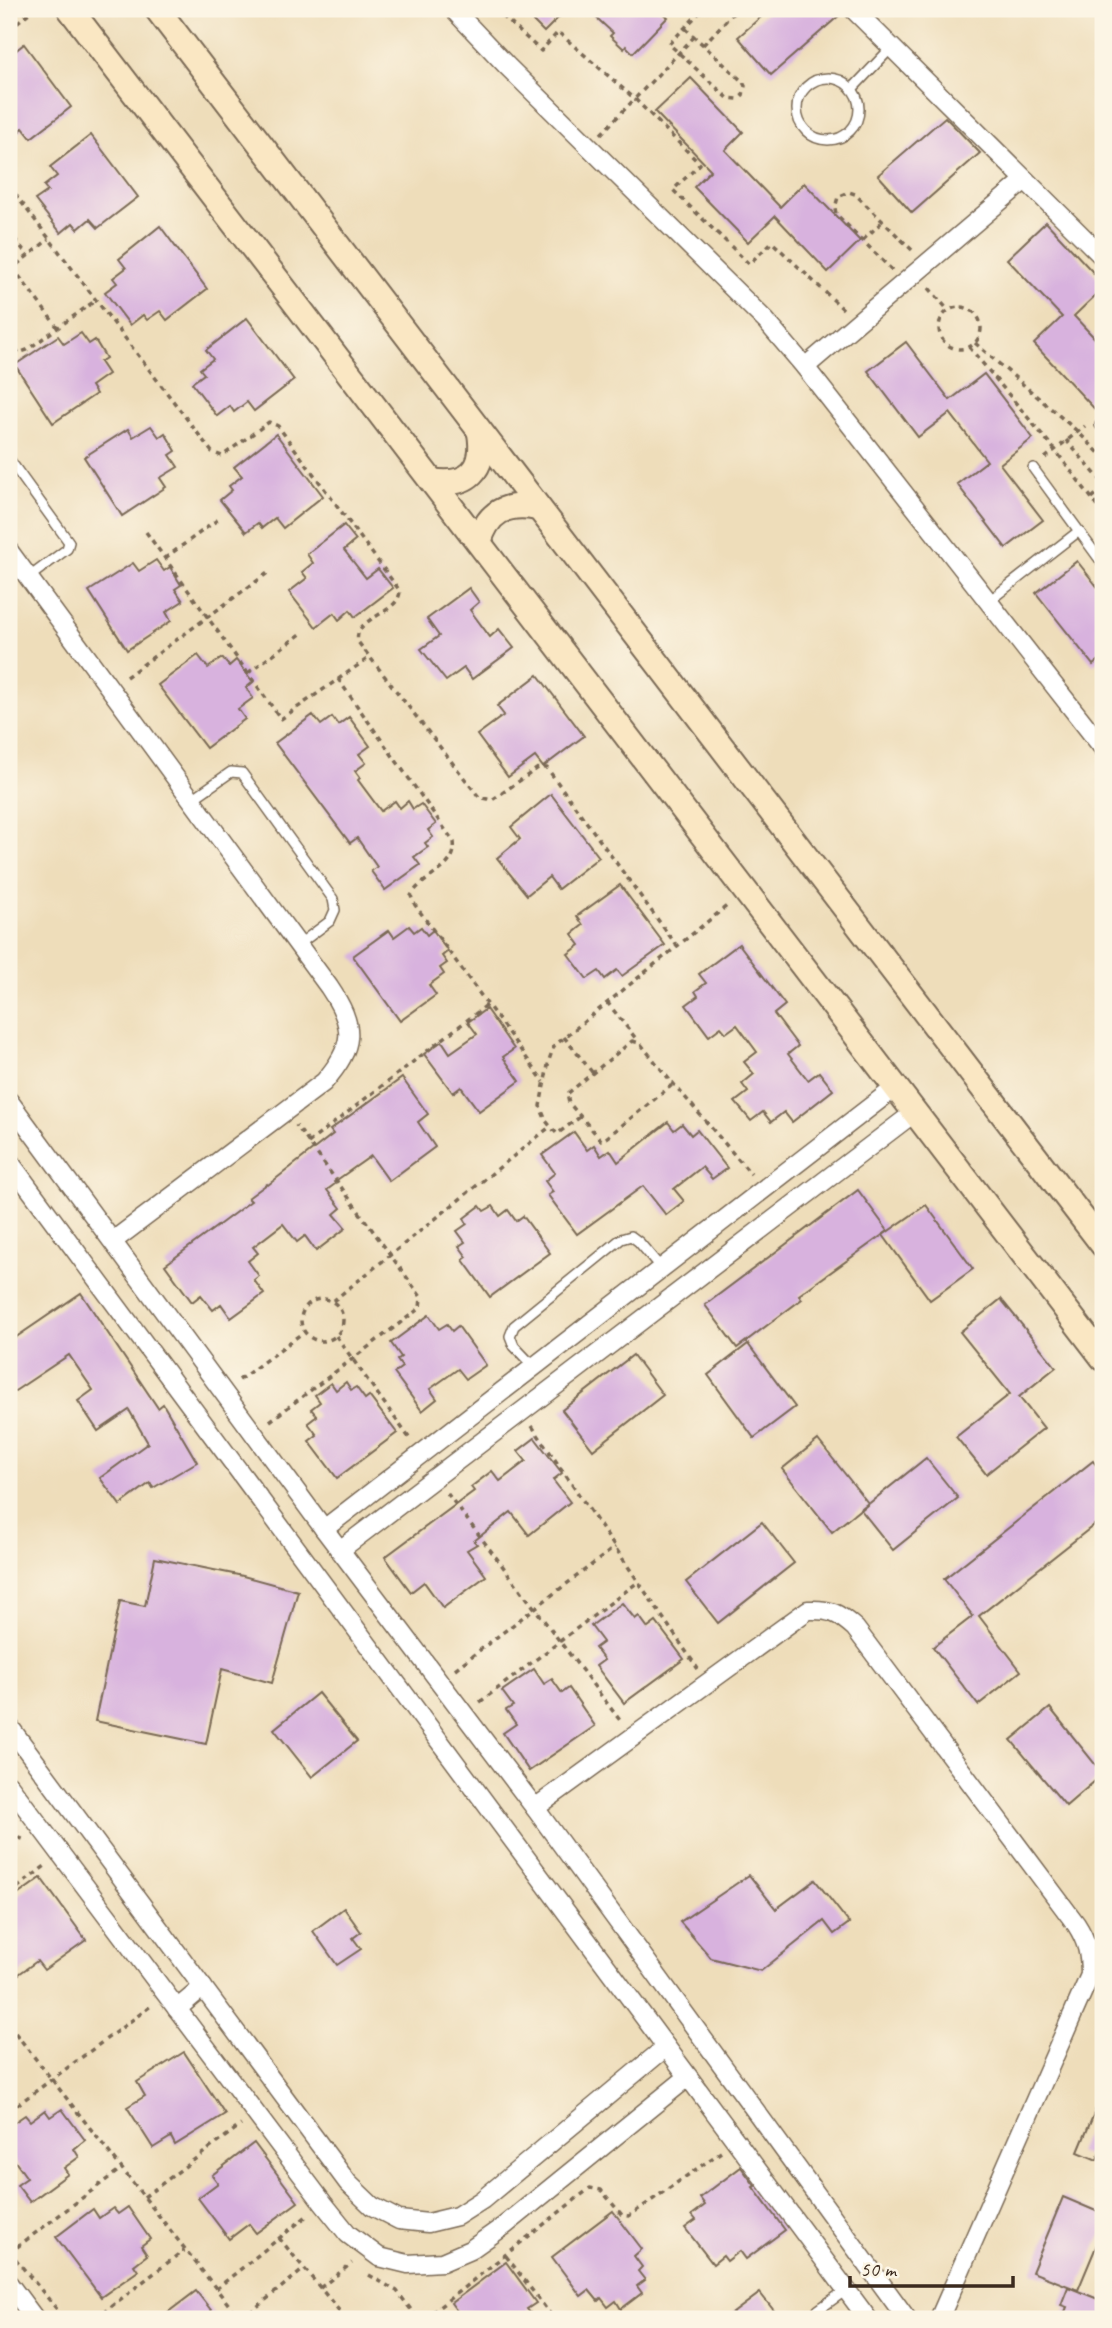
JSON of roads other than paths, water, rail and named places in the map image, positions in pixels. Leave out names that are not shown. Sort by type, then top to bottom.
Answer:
[{"type":"street","points":[[71,9],[1103,1357]]},
{"type":"street","points":[[157,9],[1103,1245]]},
{"type":"street","points":[[453,9],[507,66],[766,321],[805,367],[1103,748]]},
{"type":"street","points":[[853,9],[1103,257]]},
{"type":"street","points":[[805,367],[1025,180]]},
{"type":"street","points":[[432,481],[449,484],[465,478],[477,466],[483,450],[480,433]]},
{"type":"street","points":[[479,542],[483,528],[493,516],[506,507],[522,505],[537,508]]},
{"type":"street","points":[[9,551],[298,944],[344,1010],[348,1036],[341,1062],[324,1082],[113,1241]]},
{"type":"street","points":[[324,1529],[896,1087]]},
{"type":"street","points":[[9,1101],[324,1529],[535,1808],[907,2319]]},
{"type":"street","points":[[341,1550],[915,1112]]},
{"type":"street","points":[[9,1161],[868,2319]]},
{"type":"street","points":[[535,1808],[808,1610],[826,1609],[842,1616],[863,1639],[1086,1939],[1090,1956],[1090,1975],[939,2319]]},
{"type":"street","points":[[9,1726],[348,2183],[372,2206],[398,2220],[428,2223],[457,2216],[482,2200],[666,2047]]},
{"type":"street","points":[[9,1785],[323,2203],[348,2234],[379,2258],[408,2264],[442,2262],[470,2250],[504,2226],[688,2077]]},
{"type":"street","points":[[9,1816],[24,1805]]},
{"type":"street","points":[[177,2009],[203,1987]]},
{"type":"street","points":[[9,2284],[35,2319]]},
{"type":"lane","points":[[852,89],[892,47]]},
{"type":"lane","points":[[830,78],[842,81],[852,89],[858,99],[860,111],[849,133],[826,141],[805,130],[799,120],[797,107],[800,96],[808,86],[818,80],[830,78]]},
{"type":"lane","points":[[9,459],[69,542],[67,549],[28,578]]},
{"type":"lane","points":[[1033,468],[1103,564]]},
{"type":"lane","points":[[989,601],[1079,531]]},
{"type":"lane","points":[[191,800],[231,772],[242,773],[333,899],[335,910],[330,920],[298,944]]},
{"type":"lane","points":[[534,1367],[514,1346],[510,1336],[514,1326],[621,1239],[631,1237],[639,1242],[662,1268]]},
{"type":"lane","points":[[813,2319],[818,2310],[846,2290]]}]
